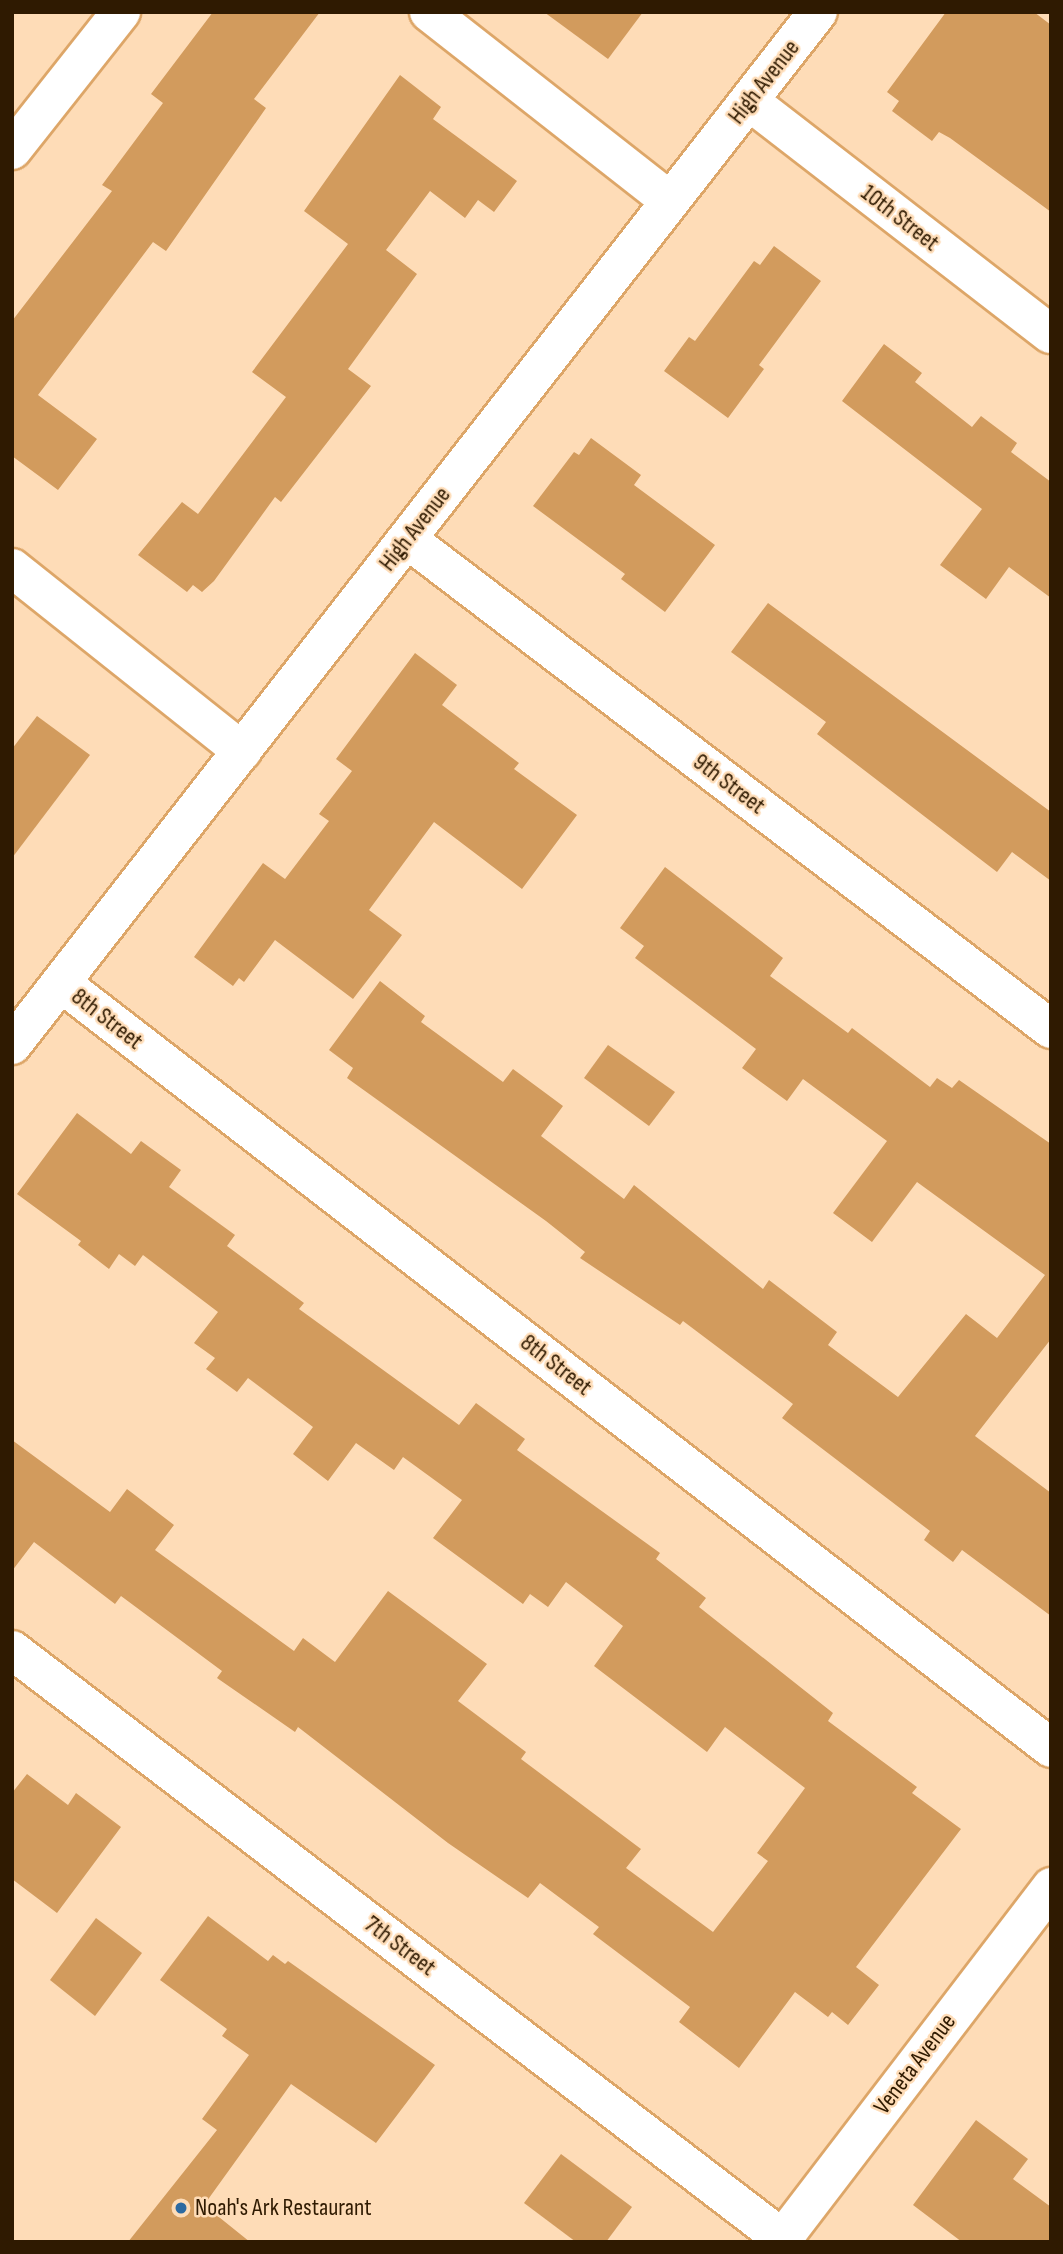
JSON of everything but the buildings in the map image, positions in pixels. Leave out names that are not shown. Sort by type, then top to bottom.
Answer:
[{"type":"street","points":[[12,150],[121,12]]},
{"type":"street","points":[[429,12],[670,201]]},
{"type":"street","name":"High Avenue","points":[[12,1045],[818,12]]},
{"type":"street","name":"10th Street","points":[[749,101],[1051,334]]},
{"type":"street","name":"9th Street","points":[[407,539],[1051,1029]]},
{"type":"street","points":[[12,568],[242,751]]},
{"type":"street","name":"8th Street","points":[[61,983],[1051,1748]]},
{"type":"street","name":"7th Street","points":[[12,1650],[783,2240]]},
{"type":"street","name":"Veneta Avenue","points":[[783,2240],[1051,1886]]},
{"type":"place","name":"Noah's Ark Restaurant","points":[[181,2208]]}]
